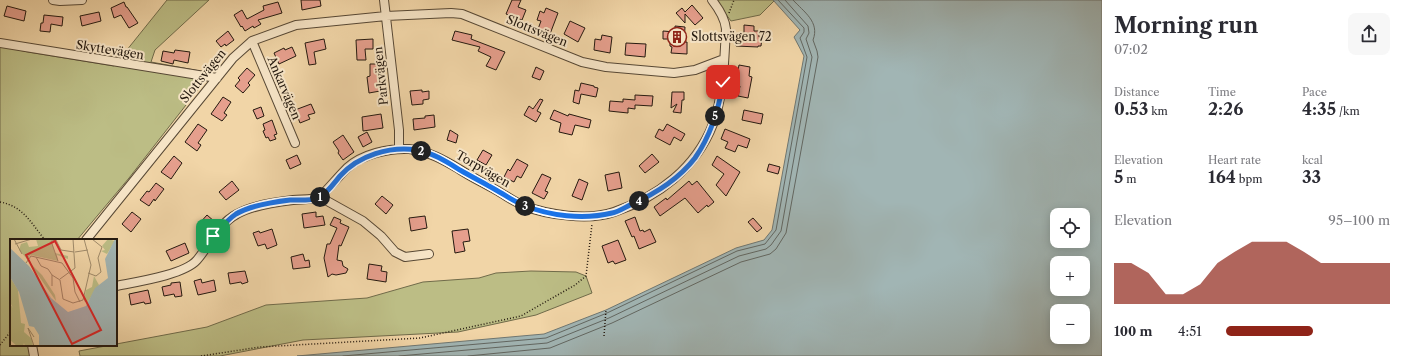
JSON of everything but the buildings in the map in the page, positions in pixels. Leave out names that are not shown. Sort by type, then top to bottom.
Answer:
[{"type":"street","points":[[53,0],[82,0]]},
{"type":"street","name":"Parkvägen","points":[[384,0],[399,130],[399,149]]},
{"type":"street","points":[[712,0],[721,12],[725,22],[724,59]]},
{"type":"street","name":"Slottsvägen","points":[[87,239],[233,58],[252,41],[296,25],[386,16],[451,13],[462,14],[582,62],[606,67],[674,73],[695,70],[724,59]]},
{"type":"street","name":"Ankarvägen","points":[[252,41],[295,143]]},
{"type":"street","name":"Skyttevägen","points":[[0,43],[217,78]]},
{"type":"street","name":"Torpvägen","points":[[320,197],[348,168],[362,159],[380,152],[399,149],[418,150],[429,153],[452,164],[521,204],[539,211],[565,216],[592,216],[613,213],[651,196],[681,174],[694,158],[704,143],[712,125],[720,99],[723,82],[724,59]]},
{"type":"street","points":[[117,286],[179,272],[189,267],[196,260],[213,236],[236,214],[251,208],[283,201],[314,199],[320,197],[363,221],[381,236],[395,252],[405,257],[429,254]]},
{"type":"street","points":[[32,346],[34,356]]},
{"type":"path","points":[[725,22],[734,0]]},
{"type":"path","points":[[0,202],[10,204],[22,212],[44,239]]},
{"type":"path","points":[[201,356],[260,347],[420,338],[521,316],[576,285],[586,276],[592,216]]},
{"type":"path","points":[[604,336],[606,310]]},
{"type":"path","points":[[0,345],[10,332]]},
{"type":"green space","points":[[167,0],[209,0],[155,50],[151,62],[211,73],[129,178],[78,239],[10,239],[10,346],[28,346],[31,356],[0,356],[0,46],[114,66]]},
{"type":"green space","points":[[715,0],[774,1],[760,15],[731,21]]},
{"type":"green space","points":[[531,271],[576,272],[586,276],[592,293],[536,315],[458,332],[303,340],[220,356],[80,356],[79,351],[106,346],[117,346],[117,344],[207,327],[266,305],[367,298],[423,282],[479,278],[496,273]]},
{"type":"water","points":[[773,0],[1102,0],[1102,356],[297,356],[544,334],[606,310],[736,248],[764,240],[772,230],[804,56],[794,37],[800,30]]},
{"type":"place","name":"Slottsvägen 72","points":[[677,37]]},
{"type":"route","points":[[213,236],[236,214],[267,204],[320,197],[348,168],[362,159],[380,152],[399,149],[418,150],[429,153],[452,164],[521,204],[539,211],[565,216],[592,216],[613,213],[651,196],[681,174],[704,143],[712,125],[720,99],[723,82]]}]
